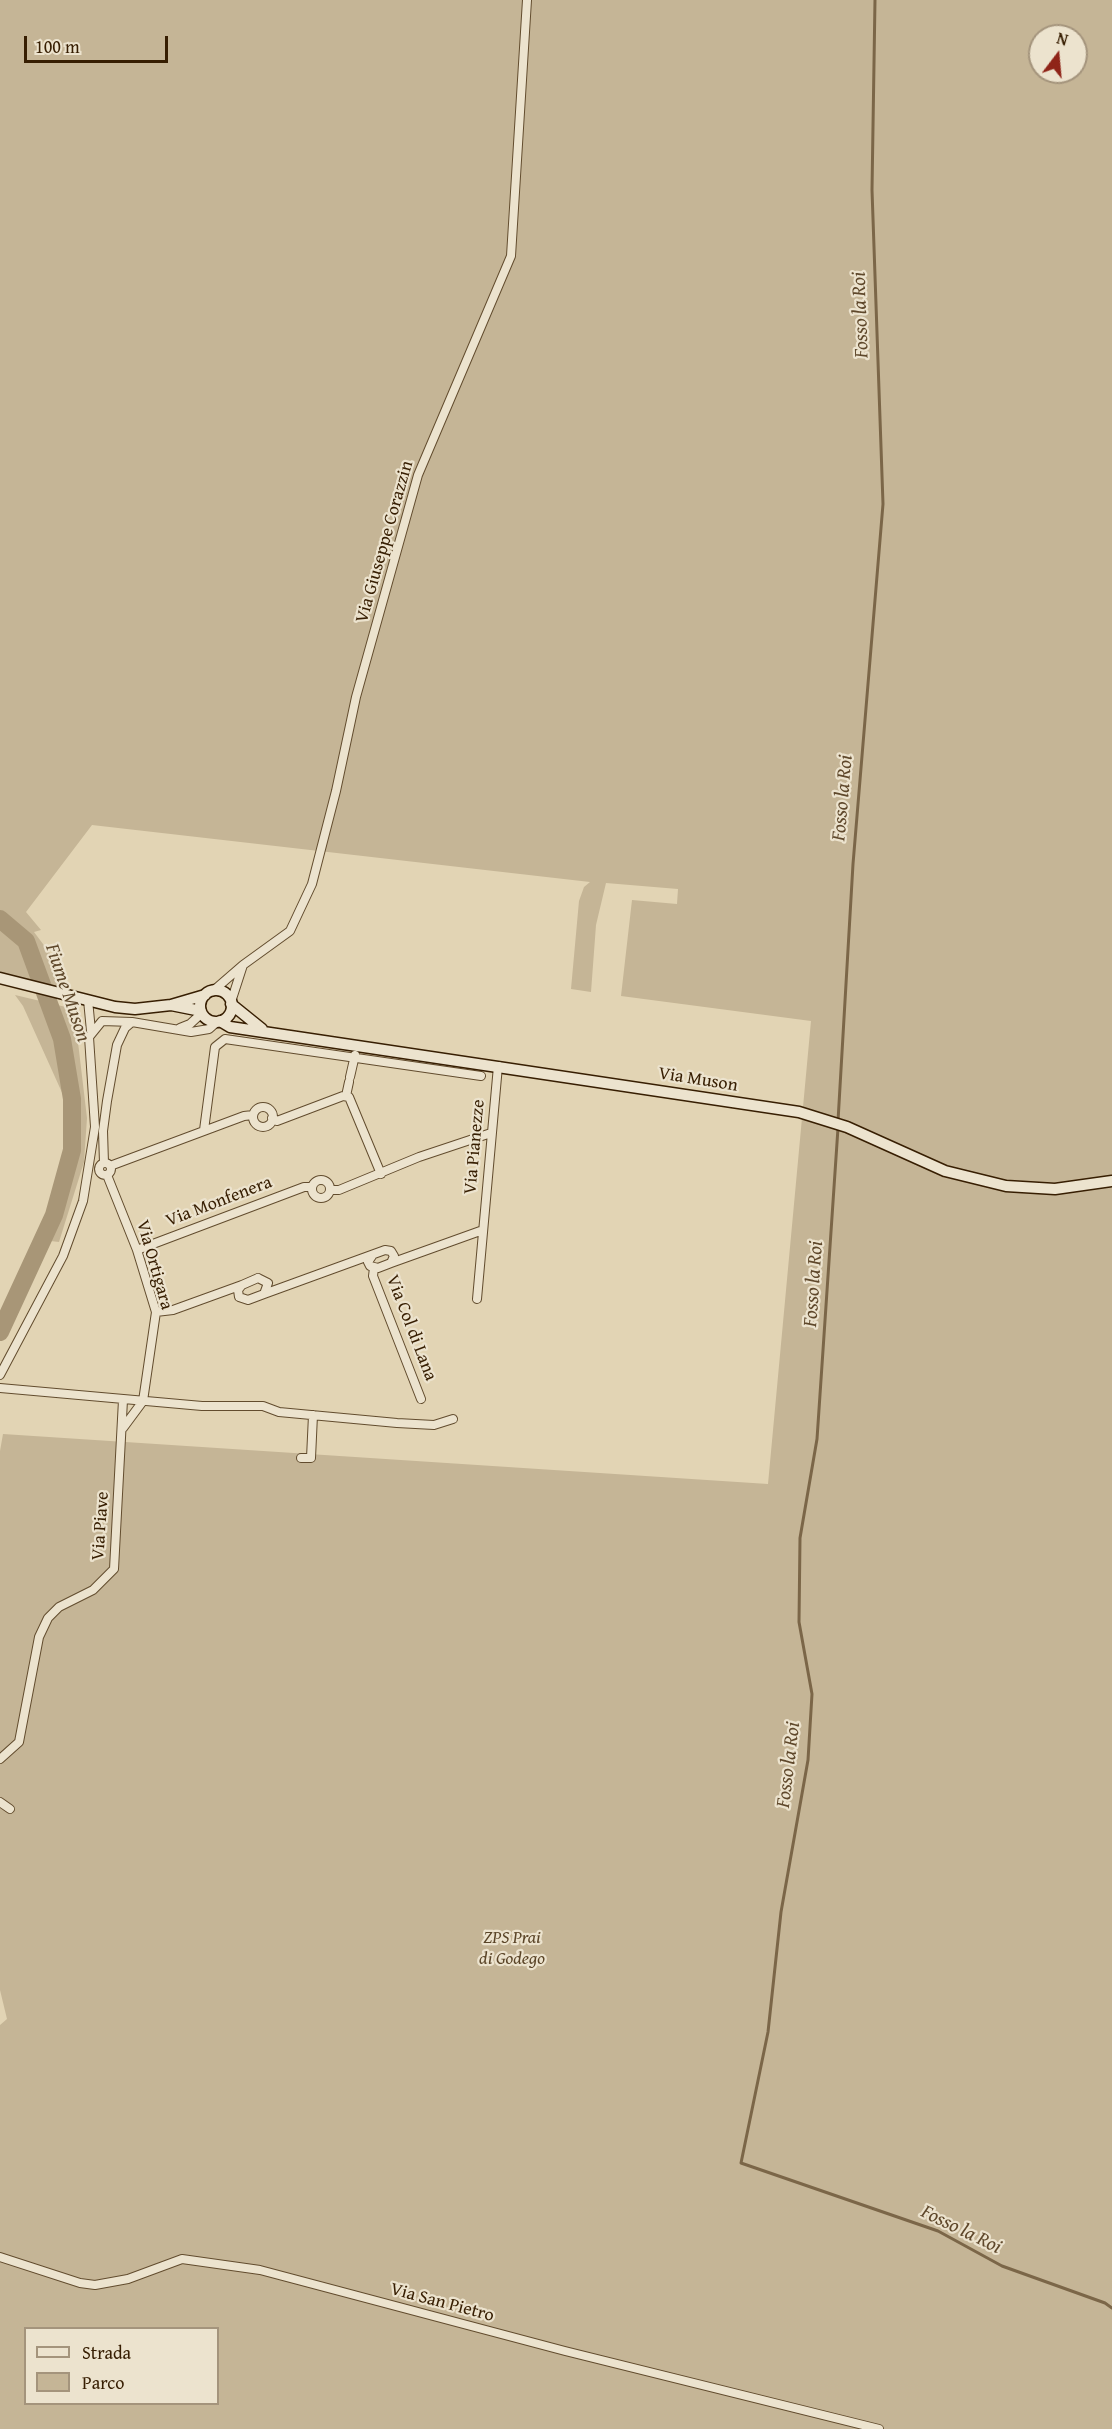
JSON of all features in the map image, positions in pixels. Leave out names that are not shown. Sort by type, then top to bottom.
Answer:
[{"type":"main road","name":"Via Muson","points":[[0,978],[135,1009],[171,1005],[209,993],[223,992],[231,1003],[268,1032]]},
{"type":"main road","points":[[201,1012],[201,1002],[209,993]]},
{"type":"main road","points":[[219,1021],[229,1014],[231,1003]]},
{"type":"main road","name":"Via Muson","points":[[171,1005],[201,1012],[207,1019],[219,1021],[230,1027],[356,1045],[451,1065],[498,1066],[769,1107],[847,1127],[945,1171],[983,1182],[1055,1189],[1112,1181]]},
{"type":"street","name":"Via Giuseppe Corazzin","points":[[209,993],[290,931],[312,884],[336,791],[356,697],[418,475],[510,256],[527,0]]},
{"type":"street","points":[[231,1003],[243,965]]},
{"type":"street","points":[[0,1375],[63,1256],[83,1201],[94,1127],[88,1000]]},
{"type":"street","points":[[179,1029],[190,1024],[201,1012]]},
{"type":"street","points":[[91,1031],[106,1020],[191,1032],[208,1029],[219,1021]]},
{"type":"street","points":[[132,1022],[120,1035],[115,1054],[103,1131],[107,1164],[253,1115],[256,1110],[263,1107],[269,1110],[272,1118],[277,1121],[346,1096]]},
{"type":"street","points":[[204,1130],[216,1047],[225,1039],[354,1058],[451,1065],[482,1076]]},
{"type":"street","points":[[346,1096],[356,1045]]},
{"type":"street","name":"Via Pianezze","points":[[477,1299],[498,1066]]},
{"type":"street","points":[[346,1096],[351,1100],[381,1174]]},
{"type":"street","points":[[253,1115],[254,1121],[261,1126],[267,1126],[272,1118]]},
{"type":"street","name":"Via Monfenera","points":[[330,1190],[339,1190],[419,1157],[491,1133]]},
{"type":"street","name":"Via Ortigara","points":[[107,1164],[98,1170],[101,1174],[107,1175],[137,1250],[156,1312],[143,1401]]},
{"type":"street","name":"Via Monfenera","points":[[137,1250],[304,1186],[312,1187],[321,1179],[329,1184],[330,1190],[327,1196],[317,1198],[313,1194],[312,1187]]},
{"type":"street","points":[[392,1259],[408,1259],[483,1230]]},
{"type":"street","name":"Via Col di Lana","points":[[385,1250],[391,1251],[392,1259],[371,1262],[385,1250]]},
{"type":"street","points":[[228,1290],[238,1294],[243,1300],[248,1300],[359,1259],[371,1262]]},
{"type":"street","name":"Via Col di Lana","points":[[371,1262],[373,1276],[421,1399]]},
{"type":"street","points":[[156,1312],[173,1310],[258,1278],[279,1288]]},
{"type":"street","points":[[264,1294],[268,1283]]},
{"type":"street","points":[[238,1294],[242,1285]]},
{"type":"street","points":[[0,1388],[202,1406],[263,1406],[279,1412],[434,1425],[453,1419]]},
{"type":"street","name":"Via Piave","points":[[0,1760],[19,1742],[39,1637],[48,1618],[59,1607],[93,1590],[114,1569],[123,1400]]},
{"type":"street","points":[[123,1429],[143,1401]]},
{"type":"street","points":[[301,1458],[311,1458],[313,1415]]},
{"type":"street","points":[[0,1802],[10,1809]]},
{"type":"street","name":"Via San Pietro","points":[[0,2258],[80,2283],[95,2285],[128,2279],[182,2259],[260,2270],[565,2351],[879,2429]]},
{"type":"green space","name":"ZPS Prai di Godego","points":[[0,0],[1112,0],[1112,2429],[0,2429],[0,2025],[7,2019],[0,1990],[0,1451],[3,1434],[768,1484],[811,1021],[621,996],[632,900],[677,904],[678,889],[606,883],[596,925],[591,992],[571,989],[579,901],[584,887],[590,882],[92,825],[26,912],[41,930],[34,932],[52,956],[64,989],[0,973]]},
{"type":"green space","points":[[15,995],[70,1008],[77,1034],[87,1118],[84,1162],[59,1242],[42,1240],[62,1205],[64,1097],[23,1006]]},
{"type":"waterway","name":"Fosso la Roi","points":[[838,1121],[853,864],[883,504],[872,190],[875,0]]},
{"type":"waterway","name":"Fiume Muson","points":[[0,919],[26,941],[62,1039],[72,1099],[72,1150],[54,1215],[0,1332]]},
{"type":"waterway","name":"Fosso la Roi","points":[[838,1128],[817,1439],[800,1538],[799,1622],[812,1694],[808,1760],[781,1912],[768,2032],[741,2163],[938,2231],[1002,2266],[1105,2303],[1112,2308]]}]
